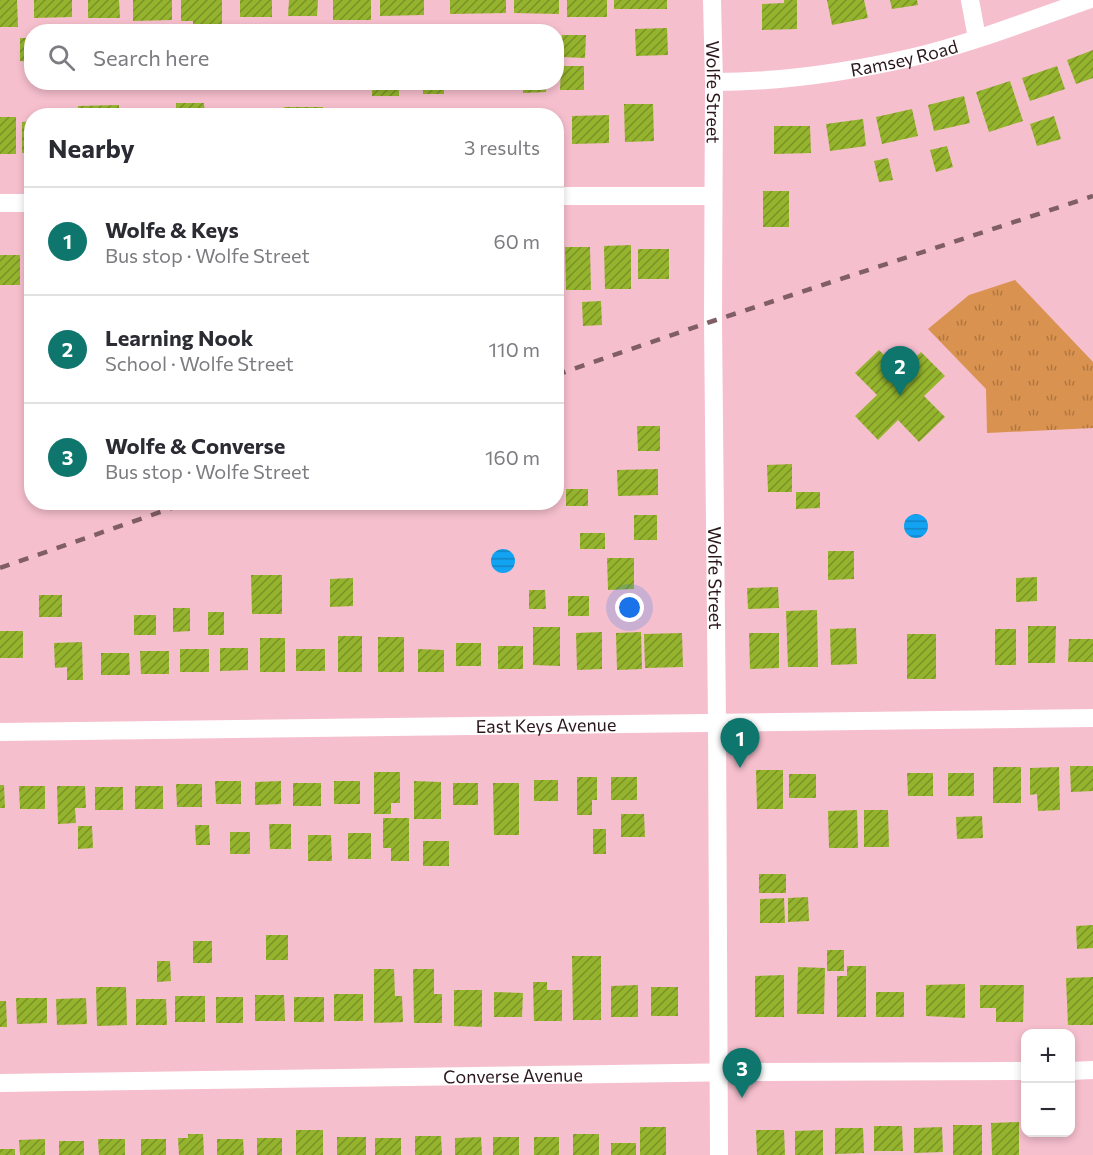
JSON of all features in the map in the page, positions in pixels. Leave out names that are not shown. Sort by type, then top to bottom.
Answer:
[{"type":"street","name":"Wolfe Street","points":[[712,0],[718,1155]]},
{"type":"street","points":[[970,0],[977,38]]},
{"type":"street","name":"Ramsey Road","points":[[714,82],[776,79],[843,70],[915,56],[977,38],[1088,0]]},
{"type":"street","points":[[564,196],[713,196]]},
{"type":"street","points":[[0,203],[24,203]]},
{"type":"street","name":"East Keys Avenue","points":[[0,732],[1093,718]]},
{"type":"street","points":[[1075,1071],[1093,1070]]},
{"type":"street","name":"Converse Avenue","points":[[0,1083],[1021,1071]]},
{"type":"green space","points":[[1015,280],[1093,362],[1093,428],[987,433],[986,389],[928,329],[969,295]]},
{"type":"water","points":[[916,514],[925,517],[928,526],[925,535],[916,538],[907,535],[904,526],[907,517]]},
{"type":"water","points":[[503,549],[512,552],[515,561],[512,570],[503,573],[494,570],[491,561],[494,552]]},
{"type":"building","points":[[0,0],[17,0],[18,27],[0,27]]},
{"type":"building","points":[[34,0],[72,0],[72,17],[34,18]]},
{"type":"building","points":[[88,0],[119,0],[120,18],[88,18]]},
{"type":"building","points":[[133,0],[172,0],[172,20],[133,21]]},
{"type":"building","points":[[181,0],[222,0],[222,24],[193,24],[193,21],[181,21]]},
{"type":"building","points":[[240,0],[272,0],[272,17],[240,17]]},
{"type":"building","points":[[289,0],[318,0],[317,16],[288,16]]},
{"type":"building","points":[[333,0],[371,0],[371,20],[333,20]]},
{"type":"building","points":[[380,0],[424,0],[424,15],[380,16]]},
{"type":"building","points":[[450,0],[506,0],[506,13],[450,14]]},
{"type":"building","points":[[514,0],[559,0],[559,14],[514,13]]},
{"type":"building","points":[[567,0],[607,0],[607,17],[567,17]]},
{"type":"building","points":[[614,0],[667,0],[667,9],[614,9]]},
{"type":"building","points":[[784,0],[797,0],[797,29],[762,30],[762,4],[784,3]]},
{"type":"building","points":[[827,0],[864,0],[868,18],[832,25]]},
{"type":"building","points":[[890,0],[917,0],[918,5],[892,9]]},
{"type":"building","points":[[667,28],[668,55],[636,56],[635,29]]},
{"type":"building","points":[[564,35],[586,35],[585,58],[564,57]]},
{"type":"building","points":[[20,38],[24,38],[24,61],[20,61]]},
{"type":"building","points":[[1093,50],[1093,78],[1076,84],[1067,60]]},
{"type":"building","points":[[564,66],[584,66],[584,90],[564,90]]},
{"type":"building","points":[[1057,66],[1065,89],[1030,101],[1022,78]]},
{"type":"building","points":[[1010,81],[1023,121],[989,132],[976,92]]},
{"type":"building","points":[[372,90],[399,90],[399,96],[372,96]]},
{"type":"building","points":[[423,90],[444,90],[444,94],[423,94]]},
{"type":"building","points":[[523,90],[546,90],[546,92],[523,93]]},
{"type":"building","points":[[964,96],[970,123],[934,131],[928,105]]},
{"type":"building","points":[[176,103],[204,103],[204,108],[176,108]]},
{"type":"building","points":[[624,104],[653,104],[654,141],[625,142]]},
{"type":"building","points":[[119,105],[119,108],[78,108],[78,106]]},
{"type":"building","points":[[284,107],[323,107],[323,108]]},
{"type":"building","points":[[912,109],[918,136],[882,144],[876,117]]},
{"type":"building","points":[[609,115],[609,143],[572,144],[572,116]]},
{"type":"building","points":[[1054,116],[1061,139],[1037,146],[1030,124]]},
{"type":"building","points":[[0,117],[16,117],[16,154],[0,154]]},
{"type":"building","points":[[863,119],[866,146],[830,151],[826,124]]},
{"type":"building","points":[[22,122],[24,122],[24,153],[22,153]]},
{"type":"building","points":[[774,126],[810,126],[811,153],[774,154]]},
{"type":"building","points":[[947,146],[953,167],[936,172],[930,150]]},
{"type":"building","points":[[888,158],[893,180],[879,182],[874,161]]},
{"type":"building","points":[[763,191],[789,191],[789,227],[763,227]]},
{"type":"building","points":[[631,245],[631,289],[605,289],[604,246]]},
{"type":"building","points":[[565,247],[590,247],[591,290],[566,290]]},
{"type":"building","points":[[638,249],[669,249],[669,279],[638,279]]},
{"type":"building","points":[[0,255],[20,255],[20,285],[0,285]]},
{"type":"building","points":[[601,301],[602,325],[583,326],[582,302]]},
{"type":"building","points":[[879,350],[901,372],[921,352],[945,376],[924,396],[945,417],[919,442],[898,420],[878,440],[855,416],[877,395],[855,373]]},
{"type":"building","points":[[637,426],[660,426],[660,451],[638,451]]},
{"type":"building","points":[[792,464],[792,492],[768,492],[767,465]]},
{"type":"building","points":[[658,469],[658,495],[618,496],[617,470]]},
{"type":"building","points":[[566,489],[588,489],[588,506],[566,506]]},
{"type":"building","points":[[796,492],[820,492],[820,508],[796,509]]},
{"type":"building","points":[[634,515],[657,515],[657,540],[634,540]]},
{"type":"building","points":[[580,533],[605,533],[605,549],[580,549]]},
{"type":"building","points":[[828,551],[854,551],[854,579],[828,580]]},
{"type":"building","points":[[607,558],[634,558],[634,589],[608,590]]},
{"type":"building","points":[[251,575],[282,575],[282,614],[252,614]]},
{"type":"building","points":[[1037,577],[1037,601],[1016,602],[1016,578]]},
{"type":"building","points":[[353,578],[353,606],[330,607],[330,579]]},
{"type":"building","points":[[778,587],[779,608],[748,609],[747,588]]},
{"type":"building","points":[[529,590],[545,590],[546,609],[529,609]]},
{"type":"building","points":[[39,595],[62,595],[62,617],[39,617]]},
{"type":"building","points":[[568,596],[589,596],[589,616],[568,616]]},
{"type":"building","points":[[173,608],[190,608],[190,631],[173,632]]},
{"type":"building","points":[[817,610],[818,667],[788,667],[786,611]]},
{"type":"building","points":[[208,612],[224,612],[224,635],[208,635]]},
{"type":"building","points":[[134,615],[156,615],[156,635],[134,635]]},
{"type":"building","points":[[1028,626],[1056,626],[1055,663],[1028,663]]},
{"type":"building","points":[[533,627],[560,627],[560,666],[533,665]]},
{"type":"building","points":[[856,628],[857,664],[831,665],[830,629]]},
{"type":"building","points":[[995,629],[1016,629],[1016,665],[995,665]]},
{"type":"building","points":[[0,631],[23,631],[23,658],[0,658]]},
{"type":"building","points":[[602,632],[602,669],[577,670],[576,633]]},
{"type":"building","points":[[641,632],[642,669],[617,670],[616,633]]},
{"type":"building","points":[[682,633],[683,667],[645,668],[644,634]]},
{"type":"building","points":[[749,633],[779,633],[779,668],[750,669]]},
{"type":"building","points":[[907,634],[936,634],[936,679],[907,679]]},
{"type":"building","points":[[338,636],[362,636],[362,672],[338,672]]},
{"type":"building","points":[[378,637],[404,637],[404,672],[378,672]]},
{"type":"building","points":[[260,638],[285,638],[285,672],[260,672]]},
{"type":"building","points":[[1069,639],[1093,639],[1093,662],[1068,662]]},
{"type":"building","points":[[82,642],[83,680],[67,680],[67,667],[55,668],[54,643]]},
{"type":"building","points":[[456,643],[481,643],[481,666],[456,666]]},
{"type":"building","points":[[498,646],[523,646],[523,669],[498,669]]},
{"type":"building","points":[[220,648],[248,648],[248,670],[220,671]]},
{"type":"building","points":[[180,649],[209,649],[209,672],[180,672]]},
{"type":"building","points":[[296,649],[325,649],[325,671],[296,671]]},
{"type":"building","points":[[418,649],[444,650],[444,672],[418,672]]},
{"type":"building","points":[[140,651],[169,651],[169,674],[141,674]]},
{"type":"building","points":[[101,653],[129,653],[130,675],[101,675]]},
{"type":"building","points":[[1070,766],[1093,766],[1093,791],[1071,792]]},
{"type":"building","points":[[993,767],[1021,767],[1021,803],[993,803]]},
{"type":"building","points":[[1059,767],[1060,810],[1038,811],[1037,794],[1030,795],[1030,768]]},
{"type":"building","points":[[756,770],[783,770],[783,809],[757,809]]},
{"type":"building","points":[[374,772],[400,772],[400,803],[391,803],[391,814],[374,814]]},
{"type":"building","points":[[907,773],[933,773],[933,796],[908,796]]},
{"type":"building","points":[[948,773],[974,773],[974,796],[948,796]]},
{"type":"building","points":[[789,774],[816,774],[816,798],[789,798]]},
{"type":"building","points":[[577,777],[597,777],[597,800],[592,800],[592,815],[577,815]]},
{"type":"building","points":[[611,777],[637,777],[637,800],[611,800]]},
{"type":"building","points":[[534,780],[558,780],[558,801],[534,801]]},
{"type":"building","points":[[215,781],[241,781],[241,804],[216,804]]},
{"type":"building","points":[[281,781],[281,804],[255,805],[255,782]]},
{"type":"building","points":[[334,781],[360,781],[360,804],[334,804]]},
{"type":"building","points":[[414,781],[441,782],[441,819],[414,819]]},
{"type":"building","points":[[293,783],[321,783],[321,806],[293,806]]},
{"type":"building","points":[[453,783],[478,783],[478,805],[453,805]]},
{"type":"building","points":[[493,783],[519,783],[519,835],[494,835]]},
{"type":"building","points":[[176,784],[202,784],[202,807],[177,807]]},
{"type":"building","points":[[0,785],[4,785],[5,808],[0,808]]},
{"type":"building","points":[[19,786],[45,786],[45,809],[20,809]]},
{"type":"building","points":[[57,786],[85,786],[86,808],[75,808],[76,823],[58,824]]},
{"type":"building","points":[[135,786],[163,786],[163,809],[135,809]]},
{"type":"building","points":[[95,787],[123,787],[123,810],[95,810]]},
{"type":"building","points":[[857,810],[858,848],[829,848],[828,811]]},
{"type":"building","points":[[864,810],[888,810],[889,847],[864,847]]},
{"type":"building","points":[[621,814],[644,814],[645,837],[621,837]]},
{"type":"building","points":[[982,816],[983,838],[957,839],[956,817]]},
{"type":"building","points":[[383,818],[409,818],[409,861],[391,861],[391,848],[383,848]]},
{"type":"building","points":[[269,824],[291,824],[291,849],[270,849]]},
{"type":"building","points":[[195,825],[209,825],[210,845],[196,845]]},
{"type":"building","points":[[78,826],[92,826],[93,848],[78,849]]},
{"type":"building","points":[[593,829],[606,829],[606,854],[593,854]]},
{"type":"building","points":[[230,832],[250,832],[250,854],[230,854]]},
{"type":"building","points":[[348,833],[371,833],[371,859],[348,859]]},
{"type":"building","points":[[308,835],[331,835],[332,861],[308,861]]},
{"type":"building","points":[[423,841],[449,841],[449,866],[423,866]]},
{"type":"building","points":[[759,874],[786,874],[786,893],[759,893]]},
{"type":"building","points":[[808,897],[809,921],[788,922],[788,898]]},
{"type":"building","points":[[784,898],[785,923],[760,923],[760,899]]},
{"type":"building","points":[[1093,925],[1093,948],[1077,949],[1076,926]]},
{"type":"building","points":[[266,935],[288,935],[288,960],[266,960]]},
{"type":"building","points":[[193,941],[212,941],[212,963],[193,963]]},
{"type":"building","points":[[827,950],[844,950],[844,971],[827,971]]},
{"type":"building","points":[[572,956],[601,956],[601,1020],[573,1020]]},
{"type":"building","points":[[157,961],[170,961],[171,981],[157,982]]},
{"type":"building","points":[[847,966],[866,966],[866,1017],[837,1017],[837,976],[847,976]]},
{"type":"building","points":[[798,967],[825,968],[824,1014],[797,1014]]},
{"type":"building","points":[[374,969],[394,969],[395,996],[402,996],[403,1022],[374,1023]]},
{"type":"building","points":[[413,969],[434,969],[434,994],[442,994],[442,1023],[414,1023]]},
{"type":"building","points":[[784,975],[784,1017],[755,1017],[755,976]]},
{"type":"building","points":[[1093,977],[1093,1025],[1068,1025],[1066,978]]},
{"type":"building","points":[[533,982],[547,982],[547,990],[562,990],[562,1021],[534,1021]]},
{"type":"building","points":[[965,984],[965,1018],[926,1016],[926,985]]},
{"type":"building","points":[[638,985],[638,1017],[611,1017],[611,986]]},
{"type":"building","points":[[980,985],[1024,985],[1023,1022],[996,1022],[996,1008],[980,1008]]},
{"type":"building","points":[[96,987],[126,987],[127,1025],[97,1026]]},
{"type":"building","points":[[651,987],[678,987],[678,1016],[651,1016]]},
{"type":"building","points":[[454,990],[482,990],[482,1027],[454,1026]]},
{"type":"building","points":[[494,992],[523,993],[522,1017],[494,1017]]},
{"type":"building","points":[[876,992],[904,992],[904,1017],[876,1017]]},
{"type":"building","points":[[334,994],[363,994],[363,1021],[334,1021]]},
{"type":"building","points":[[255,995],[284,995],[285,1021],[255,1021]]},
{"type":"building","points":[[175,996],[205,996],[205,1022],[175,1022]]},
{"type":"building","points":[[216,997],[243,997],[243,1023],[216,1023]]},
{"type":"building","points":[[294,997],[324,997],[324,1022],[294,1022]]},
{"type":"building","points":[[16,998],[47,998],[47,1023],[17,1024]]},
{"type":"building","points":[[86,998],[87,1024],[57,1025],[56,999]]},
{"type":"building","points":[[136,999],[166,999],[167,1025],[136,1025]]},
{"type":"building","points":[[0,1001],[6,1001],[7,1027],[0,1027]]},
{"type":"building","points":[[1019,1122],[1019,1155],[992,1155],[991,1123]]},
{"type":"building","points":[[953,1125],[982,1125],[982,1155],[953,1155]]},
{"type":"building","points":[[874,1126],[902,1126],[903,1151],[874,1151]]},
{"type":"building","points":[[640,1127],[666,1127],[666,1155],[640,1155]]},
{"type":"building","points":[[942,1127],[943,1152],[914,1153],[914,1128]]},
{"type":"building","points":[[835,1128],[863,1128],[864,1153],[835,1154]]},
{"type":"building","points":[[296,1130],[323,1130],[323,1155],[296,1155]]},
{"type":"building","points":[[756,1130],[784,1130],[785,1155],[757,1155]]},
{"type":"building","points":[[823,1130],[823,1155],[795,1155],[795,1131]]},
{"type":"building","points":[[188,1134],[203,1134],[204,1155],[179,1155],[178,1138],[188,1138]]},
{"type":"building","points":[[573,1134],[599,1134],[599,1155],[573,1155]]},
{"type":"building","points":[[415,1136],[441,1136],[442,1155],[415,1155]]},
{"type":"building","points":[[337,1137],[366,1137],[366,1155],[337,1155]]},
{"type":"building","points":[[481,1137],[482,1155],[455,1155],[455,1138]]},
{"type":"building","points":[[493,1137],[519,1137],[519,1155],[493,1155]]},
{"type":"building","points":[[534,1137],[559,1137],[559,1155],[534,1155]]},
{"type":"building","points":[[257,1138],[282,1138],[282,1155],[257,1155]]},
{"type":"building","points":[[375,1138],[401,1138],[401,1155],[375,1155]]},
{"type":"building","points":[[45,1139],[45,1155],[20,1155],[19,1140]]},
{"type":"building","points":[[98,1139],[125,1139],[125,1155],[99,1155]]},
{"type":"building","points":[[141,1139],[166,1139],[166,1155],[141,1155]]},
{"type":"building","points":[[217,1139],[243,1139],[244,1155],[217,1155]]},
{"type":"building","points":[[59,1141],[84,1141],[84,1155],[59,1155]]},
{"type":"building","points":[[611,1143],[636,1143],[636,1155],[611,1155]]},
{"type":"building","points":[[0,1149],[15,1149],[15,1155],[0,1155]]},
{"type":"railway","points":[[564,372],[1093,196]]},
{"type":"railway","points":[[0,568],[166,510]]},
{"type":"place","name":"Learning Nook","points":[[900,396]]},
{"type":"place","name":"Wolfe & Keys","points":[[740,768]]},
{"type":"place","name":"Wolfe & Converse","points":[[742,1098]]}]
